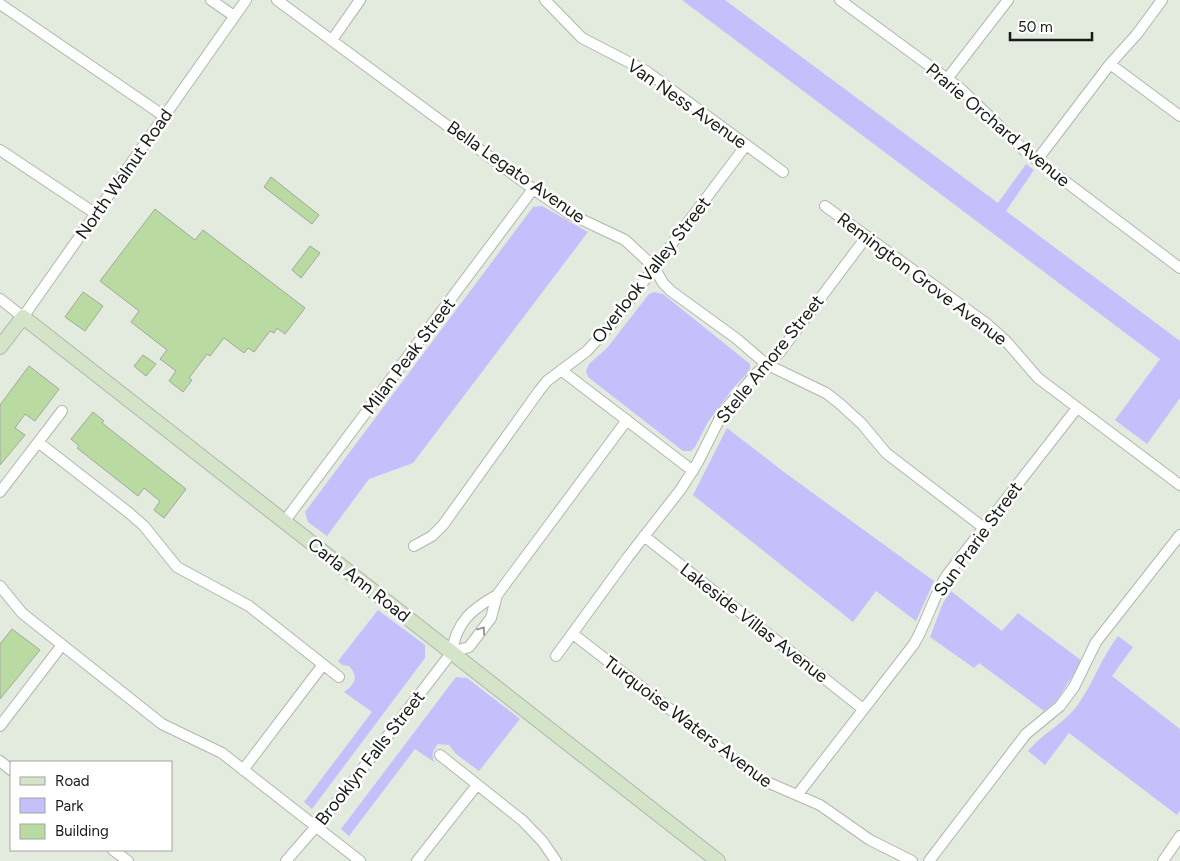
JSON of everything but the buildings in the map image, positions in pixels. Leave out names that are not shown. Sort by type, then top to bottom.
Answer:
[{"type":"street","points":[[211,0],[234,16]]},
{"type":"street","name":"North Walnut Road","points":[[0,346],[23,317],[246,0]]},
{"type":"street","name":"Bella Legato Avenue","points":[[277,0],[533,189],[570,214],[625,240],[654,267],[663,283],[671,290],[737,339],[766,364],[826,393],[840,403],[862,424],[886,453],[984,528]]},
{"type":"street","points":[[332,40],[360,0]]},
{"type":"street","name":"Van Ness Avenue","points":[[545,0],[582,38],[646,71],[783,172]]},
{"type":"street","name":"Prarie Orchard Avenue","points":[[840,0],[947,79],[978,104],[1037,160],[1180,268]]},
{"type":"street","points":[[947,79],[1008,0]]},
{"type":"street","points":[[1037,160],[1110,64],[1137,34],[1162,0]]},
{"type":"street","points":[[0,4],[164,116]]},
{"type":"street","points":[[1110,64],[1180,116]]},
{"type":"street","name":"Overlook Valley Street","points":[[414,546],[432,536],[444,525],[539,391],[561,370],[587,351],[599,338],[746,145]]},
{"type":"street","points":[[0,150],[96,214]]},
{"type":"street","name":"Milan Peak Street","points":[[284,522],[533,189]]},
{"type":"street","name":"Remington Grove Avenue","points":[[825,206],[988,324],[1006,341],[1038,378],[1180,485]]},
{"type":"street","name":"Stelle Amore Street","points":[[556,656],[693,471],[723,412],[766,364],[780,352],[867,236]]},
{"type":"street","name":"Carla Ann Road","points":[[0,299],[718,861]]},
{"type":"street","points":[[561,370],[693,471]]},
{"type":"street","name":"Sun Prarie Street","points":[[798,794],[914,644],[923,629],[940,585],[1077,408]]},
{"type":"street","points":[[0,492],[62,412]]},
{"type":"street","points":[[497,595],[474,608],[454,635],[452,652],[469,647],[491,618],[497,595],[627,420]]},
{"type":"street","points":[[38,442],[144,526],[177,567],[248,606],[322,666],[339,677]]},
{"type":"street","points":[[929,861],[1026,734],[1060,706],[1074,687],[1096,642],[1180,534]]},
{"type":"street","name":"Lakeside Villas Avenue","points":[[644,536],[863,709]]},
{"type":"street","points":[[0,586],[22,613],[162,724],[222,753],[360,861]]},
{"type":"street","name":"Turquoise Waters Avenue","points":[[573,634],[760,779],[778,789],[798,794],[836,815],[870,840],[912,861]]},
{"type":"street","points":[[0,726],[62,645]]},
{"type":"street","name":"Brooklyn Falls Street","points":[[286,861],[317,827],[452,652]]},
{"type":"street","points":[[243,770],[322,666]]},
{"type":"street","points":[[440,755],[523,821],[543,842],[556,861]]},
{"type":"street","points":[[0,761],[10,769]]},
{"type":"street","points":[[417,861],[477,784]]},
{"type":"street","points":[[1163,861],[1180,836]]},
{"type":"street","points":[[114,851],[128,861]]},
{"type":"green space","points":[[682,0],[725,0],[998,203],[1026,164],[1034,170],[1006,211],[1180,341],[1180,398],[1147,444],[1115,420],[1160,359]]},
{"type":"green space","points":[[542,206],[588,232],[413,463],[369,479],[327,536],[308,522],[305,512],[533,207]]},
{"type":"green space","points":[[654,292],[663,294],[750,364],[750,371],[734,387],[708,422],[691,451],[683,451],[588,377],[586,371],[589,364],[607,348],[649,294]]},
{"type":"green space","points":[[727,428],[784,472],[934,581],[916,621],[876,591],[853,622],[693,495]]},
{"type":"green space","points":[[951,591],[1002,631],[1018,613],[1082,661],[1057,700],[1044,711],[979,663],[974,668],[930,637],[943,603]]},
{"type":"green space","points":[[378,610],[425,645],[425,658],[312,809],[304,802],[372,712],[344,692],[351,686],[355,677],[349,666],[342,665],[338,661]]},
{"type":"green space","points":[[1118,636],[1133,647],[1112,676],[1180,729],[1180,810],[1177,815],[1069,733],[1045,765],[1028,751],[1077,706]]},
{"type":"green space","points":[[456,677],[467,678],[520,719],[479,771],[456,754],[449,745],[438,744],[433,752],[434,762],[415,749],[349,836],[341,829]]}]
